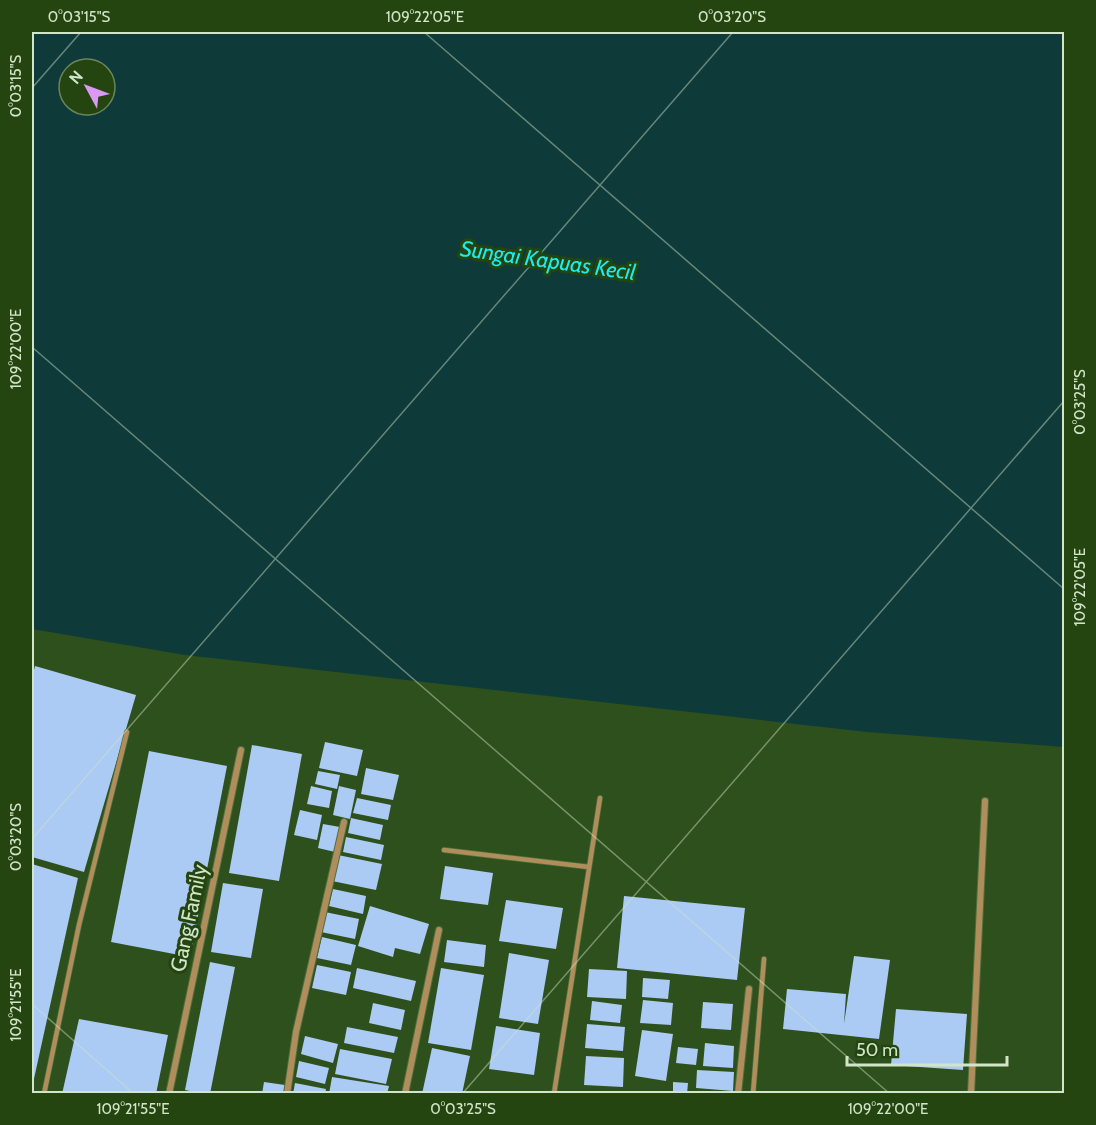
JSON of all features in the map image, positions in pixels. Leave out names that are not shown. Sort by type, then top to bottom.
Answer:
[{"type":"street","name":"Gang Family","points":[[169,1094],[242,750]]},
{"type":"street","points":[[971,1094],[985,801]]},
{"type":"street","points":[[287,1094],[296,1032],[344,822]]},
{"type":"street","points":[[405,1094],[439,930]]},
{"type":"street","points":[[738,1094],[749,989]]},
{"type":"lane","points":[[44,1094],[80,925],[127,732]]},
{"type":"lane","points":[[554,1094],[600,798]]},
{"type":"lane","points":[[444,850],[589,867]]},
{"type":"lane","points":[[753,1094],[764,959]]},
{"type":"water","name":"Sungai Kapuas Kecil","points":[[32,32],[1064,33],[1064,747],[867,732],[185,655],[32,629]]},
{"type":"building","points":[[35,666],[136,695],[84,872],[32,857],[32,678]]},
{"type":"building","points":[[325,742],[363,750],[357,776],[319,768]]},
{"type":"building","points":[[252,745],[302,754],[279,881],[229,873]]},
{"type":"building","points":[[149,751],[227,766],[190,957],[111,942]]},
{"type":"building","points":[[366,768],[399,775],[393,800],[361,794]]},
{"type":"building","points":[[318,771],[340,775],[337,789],[315,784]]},
{"type":"building","points":[[311,786],[332,791],[329,808],[307,804]]},
{"type":"building","points":[[339,786],[356,790],[350,819],[333,815]]},
{"type":"building","points":[[357,798],[391,805],[388,820],[353,813]]},
{"type":"building","points":[[300,810],[322,815],[317,840],[294,835]]},
{"type":"building","points":[[351,818],[383,825],[380,840],[348,833]]},
{"type":"building","points":[[323,824],[340,827],[335,852],[318,848]]},
{"type":"building","points":[[346,837],[384,845],[381,860],[343,852]]},
{"type":"building","points":[[338,855],[382,864],[376,890],[332,881]]},
{"type":"building","points":[[32,864],[78,878],[32,1088]]},
{"type":"building","points":[[445,866],[493,873],[488,905],[440,899]]},
{"type":"building","points":[[223,883],[263,889],[251,958],[211,952]]},
{"type":"building","points":[[333,889],[366,896],[363,914],[329,906]]},
{"type":"building","points":[[624,896],[745,908],[737,980],[617,968]]},
{"type":"building","points":[[506,900],[563,908],[556,949],[499,941]]},
{"type":"building","points":[[370,906],[429,924],[420,954],[395,948],[393,957],[358,946]]},
{"type":"building","points":[[325,912],[359,919],[355,939],[321,932]]},
{"type":"building","points":[[322,937],[356,945],[351,965],[317,958]]},
{"type":"building","points":[[447,940],[486,945],[484,967],[444,962]]},
{"type":"building","points":[[509,953],[549,960],[538,1024],[499,1018]]},
{"type":"building","points":[[854,956],[890,960],[879,1039],[783,1029],[787,989],[846,994],[844,1024]]},
{"type":"building","points":[[210,962],[235,967],[210,1094],[205,1094],[185,1090]]},
{"type":"building","points":[[317,965],[351,972],[346,995],[312,988]]},
{"type":"building","points":[[357,968],[416,981],[411,1001],[353,988]]},
{"type":"building","points":[[441,968],[484,975],[471,1050],[428,1043]]},
{"type":"building","points":[[589,969],[627,971],[626,999],[587,997]]},
{"type":"building","points":[[643,978],[670,980],[668,999],[642,997]]},
{"type":"building","points":[[643,1000],[673,1003],[671,1025],[640,1023]]},
{"type":"building","points":[[592,1001],[622,1005],[620,1023],[590,1020]]},
{"type":"building","points":[[703,1002],[733,1004],[731,1030],[701,1028]]},
{"type":"building","points":[[373,1003],[405,1010],[401,1030],[369,1023]]},
{"type":"building","points":[[896,1009],[967,1014],[963,1070],[891,1065]]},
{"type":"building","points":[[79,1019],[168,1035],[156,1094],[62,1094]]},
{"type":"building","points":[[587,1024],[625,1027],[623,1051],[585,1048]]},
{"type":"building","points":[[496,1026],[540,1033],[534,1075],[489,1069]]},
{"type":"building","points":[[347,1027],[398,1037],[394,1053],[344,1043]]},
{"type":"building","points":[[642,1030],[673,1034],[666,1081],[635,1076]]},
{"type":"building","points":[[305,1036],[338,1044],[333,1063],[301,1054]]},
{"type":"building","points":[[705,1043],[734,1046],[733,1068],[703,1066]]},
{"type":"building","points":[[678,1047],[698,1049],[696,1065],[676,1063]]},
{"type":"building","points":[[432,1048],[470,1056],[462,1094],[422,1094]]},
{"type":"building","points":[[340,1049],[392,1059],[386,1084],[335,1074]]},
{"type":"building","points":[[586,1056],[624,1058],[623,1087],[584,1085]]},
{"type":"building","points":[[299,1061],[329,1068],[325,1084],[296,1077]]},
{"type":"building","points":[[697,1070],[734,1072],[733,1091],[696,1088]]},
{"type":"building","points":[[332,1077],[389,1086],[387,1094],[329,1094]]},
{"type":"building","points":[[264,1082],[285,1085],[283,1094],[262,1094]]},
{"type":"building","points":[[673,1082],[688,1083],[687,1094],[673,1094]]},
{"type":"building","points":[[295,1083],[326,1089],[325,1094],[293,1094]]}]
